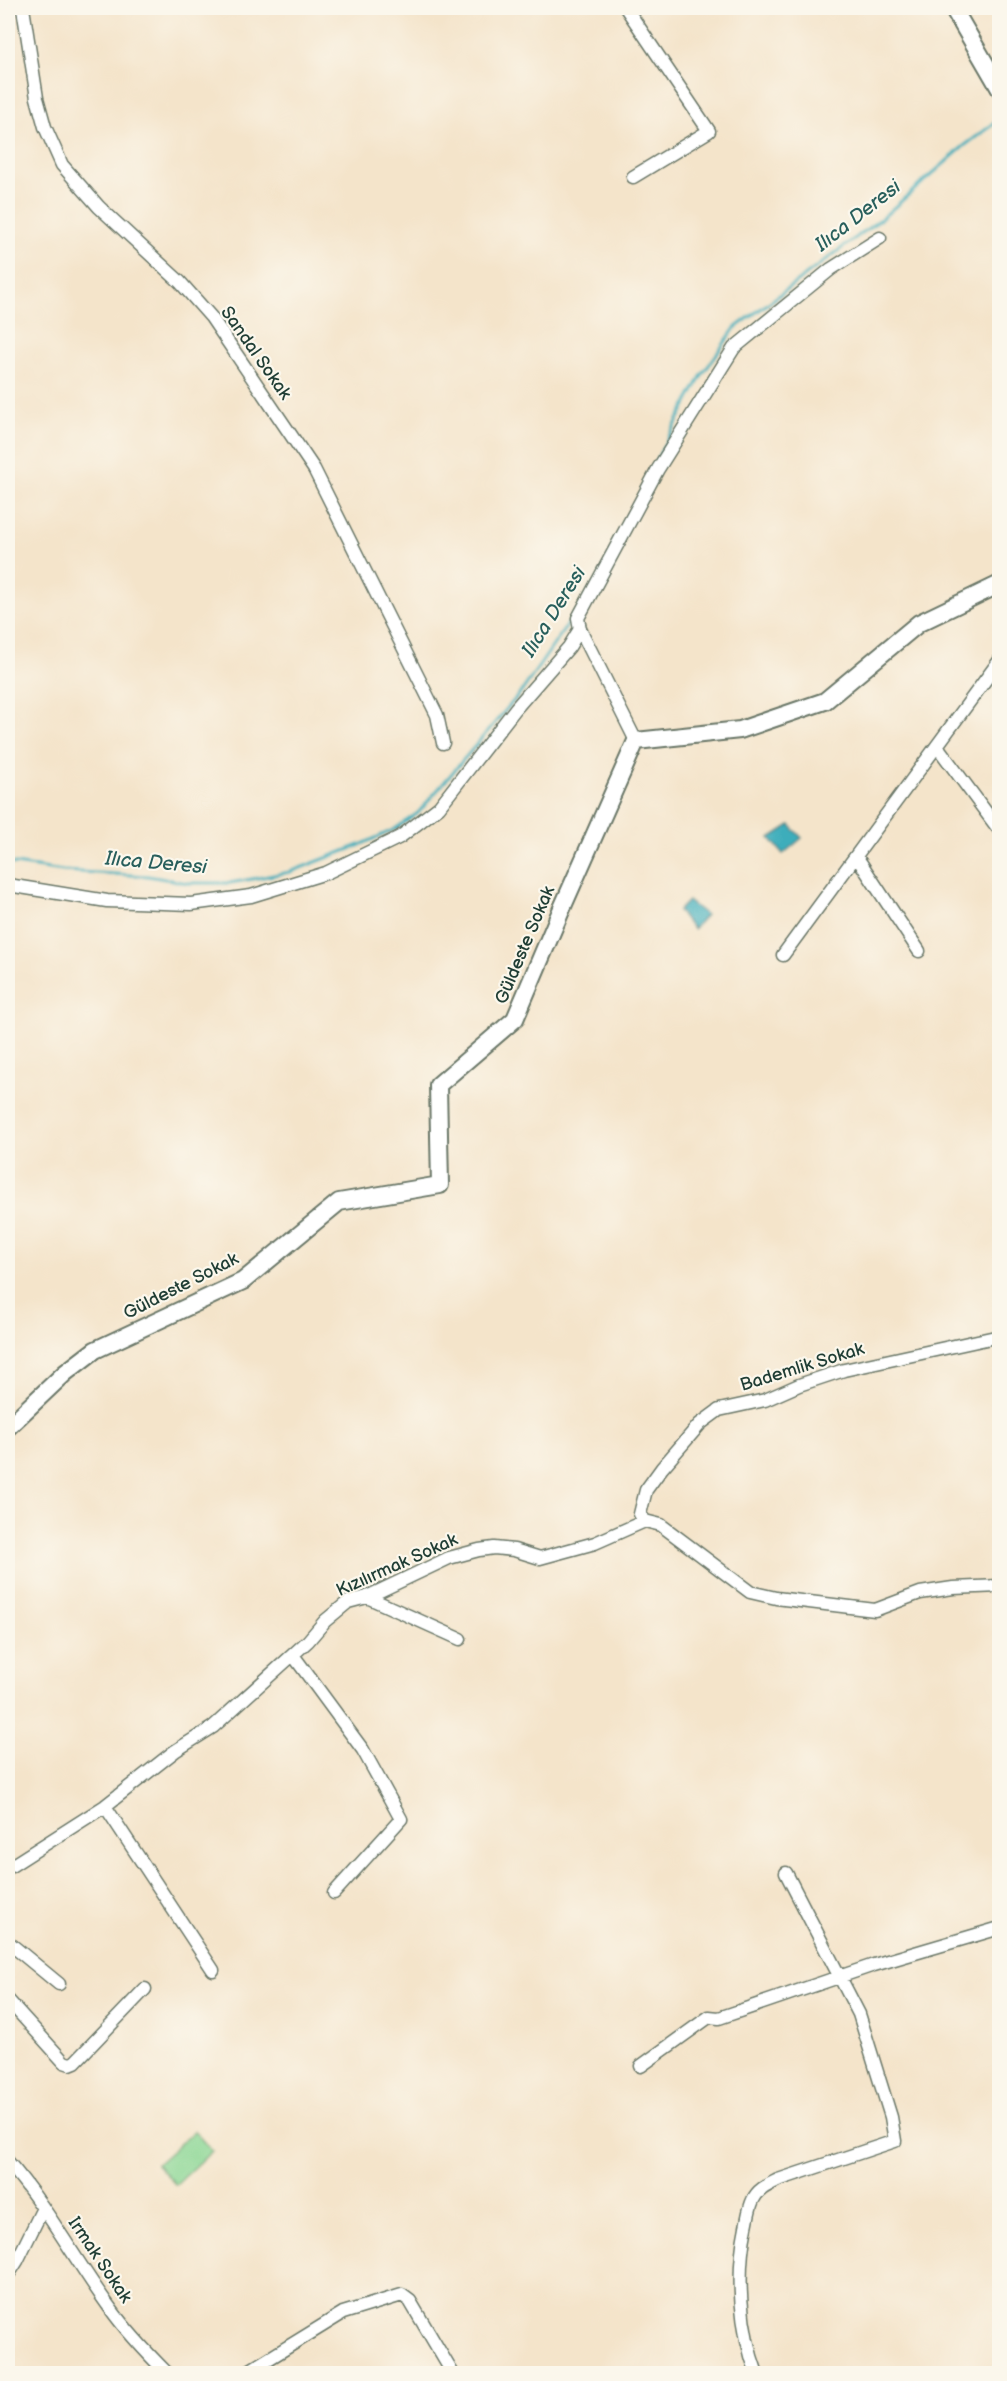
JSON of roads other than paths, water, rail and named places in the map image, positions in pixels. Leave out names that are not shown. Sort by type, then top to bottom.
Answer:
[{"type":"street","name":"Sandal Sokak","points":[[23,8],[37,99],[45,127],[62,165],[99,207],[180,282],[211,317],[314,469],[432,704],[437,715],[442,743]]},
{"type":"street","points":[[626,8],[709,131],[633,177]]},
{"type":"street","points":[[953,8],[999,89]]},
{"type":"street","points":[[880,238],[831,269],[734,348],[658,469],[578,618],[580,629],[636,741],[740,730],[825,701],[919,623],[999,584]]},
{"type":"street","points":[[8,885],[106,901],[191,904],[251,896],[326,873],[400,837],[439,807],[516,708],[569,647],[580,629]]},
{"type":"street","points":[[783,955],[999,660]]},
{"type":"street","name":"Güldeste Sokak","points":[[8,1427],[65,1373],[95,1350],[243,1281],[339,1202],[440,1185],[438,1085],[515,1019],[562,906],[636,741]]},
{"type":"street","points":[[937,746],[997,827]]},
{"type":"street","points":[[856,856],[920,951]]},
{"type":"street","name":"Bademlik Sokak","points":[[645,1521],[640,1514],[646,1490],[700,1424],[719,1410],[765,1400],[799,1385],[844,1371],[999,1336]]},
{"type":"street","points":[[645,1521],[661,1525],[750,1592],[776,1598],[874,1610],[920,1593],[953,1588],[999,1586]]},
{"type":"street","name":"Kızılırmak Sokak","points":[[8,1868],[105,1806],[175,1751],[213,1727],[294,1655],[325,1621],[348,1602],[367,1597],[449,1558],[494,1548],[514,1550],[540,1558],[595,1543],[645,1521]]},
{"type":"street","points":[[367,1597],[460,1639]]},
{"type":"street","points":[[294,1655],[363,1750],[401,1819],[334,1893]]},
{"type":"street","points":[[105,1806],[213,1971]]},
{"type":"street","points":[[757,2373],[747,2342],[741,2290],[742,2245],[752,2200],[760,2189],[778,2180],[895,2141],[891,2117],[862,2024],[786,1873]]},
{"type":"street","points":[[640,2066],[709,2017],[719,2018],[999,1928]]},
{"type":"street","points":[[8,1942],[60,1984]]},
{"type":"street","points":[[8,2000],[64,2062],[70,2064],[75,2062],[145,1989]]},
{"type":"street","name":"Irmak Sokak","points":[[8,2162],[28,2185],[109,2308],[134,2340],[168,2373]]},
{"type":"street","points":[[8,2275],[43,2208]]},
{"type":"street","points":[[244,2373],[343,2313],[402,2295],[410,2301],[453,2373]]},
{"type":"water","points":[[790,825],[802,838],[783,854],[770,838]]},
{"type":"water","points":[[688,901],[706,915],[693,929],[678,911]]},
{"type":"waterway","name":"Ilıca Deresi","points":[[656,461],[702,375],[735,328],[882,218],[964,146],[996,122]]},
{"type":"waterway","name":"Ilıca Deresi","points":[[8,863],[63,871],[148,876],[188,883],[230,883],[290,872],[360,845],[395,829],[418,813],[522,691],[574,615]]}]
